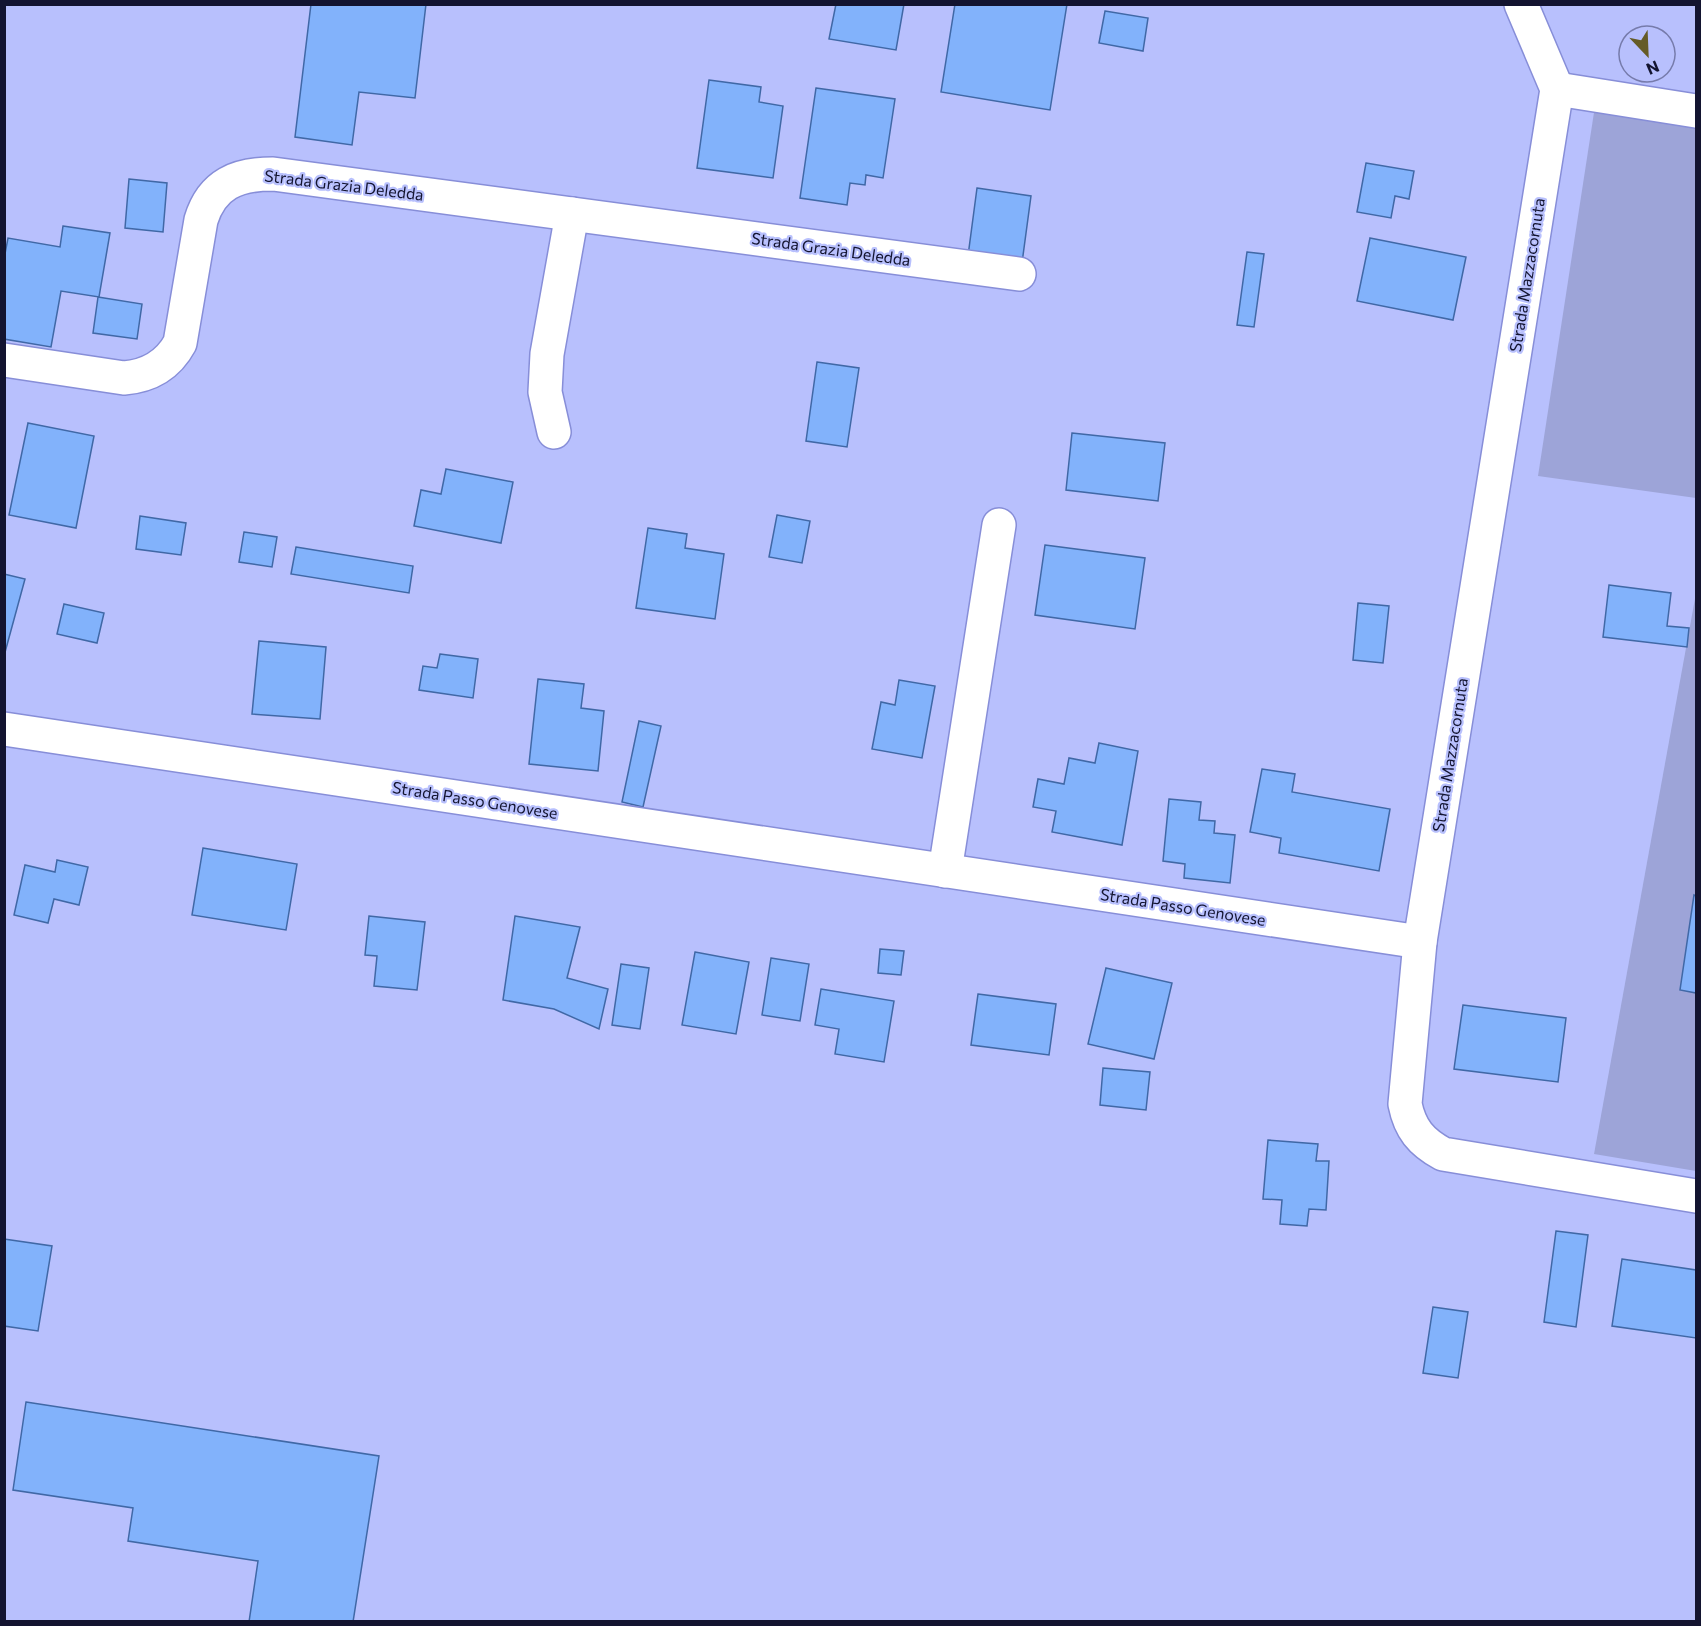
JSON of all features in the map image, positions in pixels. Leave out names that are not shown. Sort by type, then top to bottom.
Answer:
[{"type":"street","points":[[1521,4],[1557,88],[1696,111]]},
{"type":"street","name":"Strada Mazzacornuta","points":[[1557,88],[1420,942],[1405,1104],[1408,1120],[1416,1135],[1428,1146],[1443,1154],[1696,1196]]},
{"type":"street","name":"Strada Grazia Deledda","points":[[4,360],[124,378],[137,377],[160,367],[175,352],[180,343],[204,208],[219,189],[228,182],[250,174],[273,174],[1019,274]]},
{"type":"street","points":[[554,432],[545,392],[547,354],[572,214]]},
{"type":"street","points":[[945,871],[999,525]]},
{"type":"street","name":"Strada Passo Genovese","points":[[4,729],[1420,942]]},
{"type":"shaded area","points":[[1599,80],[1696,94],[1696,498],[1538,476]]},
{"type":"shaded area","points":[[1696,593],[1696,1171],[1594,1154]]},
{"type":"building","points":[[311,4],[426,4],[415,98],[359,92],[352,145],[295,137]]},
{"type":"building","points":[[836,4],[904,4],[896,50],[829,39]]},
{"type":"building","points":[[955,4],[1067,4],[1050,110],[941,92]]},
{"type":"building","points":[[1105,11],[1148,18],[1143,51],[1099,43]]},
{"type":"building","points":[[709,80],[761,87],[759,102],[783,106],[773,178],[697,168]]},
{"type":"building","points":[[816,88],[895,99],[883,178],[866,175],[865,185],[850,183],[847,205],[800,198]]},
{"type":"building","points":[[1366,163],[1414,171],[1409,199],[1395,196],[1391,218],[1357,212]]},
{"type":"building","points":[[129,179],[167,183],[163,232],[125,228]]},
{"type":"building","points":[[977,188],[1031,196],[1022,263],[968,256]]},
{"type":"building","points":[[63,226],[110,233],[99,297],[61,291],[51,347],[4,339],[4,259],[8,238],[60,247]]},
{"type":"building","points":[[1370,238],[1466,257],[1453,320],[1357,301]]},
{"type":"building","points":[[1247,252],[1264,254],[1254,327],[1237,325]]},
{"type":"building","points":[[98,297],[142,304],[137,339],[93,333]]},
{"type":"building","points":[[817,362],[859,368],[847,447],[806,441]]},
{"type":"building","points":[[28,423],[94,436],[76,528],[9,515]]},
{"type":"building","points":[[1072,433],[1165,443],[1158,501],[1066,490]]},
{"type":"building","points":[[446,469],[513,482],[501,543],[414,526],[421,490],[441,494]]},
{"type":"building","points":[[777,515],[810,521],[802,563],[769,557]]},
{"type":"building","points":[[140,516],[186,523],[181,555],[136,549]]},
{"type":"building","points":[[648,528],[687,534],[685,548],[724,554],[715,619],[636,608]]},
{"type":"building","points":[[244,532],[277,537],[272,567],[239,562]]},
{"type":"building","points":[[1045,545],[1145,558],[1135,629],[1035,615]]},
{"type":"building","points":[[296,547],[413,566],[409,593],[291,574]]},
{"type":"building","points":[[4,574],[25,579],[4,656]]},
{"type":"building","points":[[1609,585],[1671,593],[1667,626],[1689,628],[1687,647],[1603,637]]},
{"type":"building","points":[[1358,603],[1389,606],[1383,663],[1353,660]]},
{"type":"building","points":[[64,604],[104,613],[97,643],[57,634]]},
{"type":"building","points":[[259,641],[326,647],[320,719],[252,714]]},
{"type":"building","points":[[440,654],[478,659],[473,698],[419,690],[423,666],[437,668]]},
{"type":"building","points":[[538,679],[584,684],[581,708],[604,711],[598,771],[529,764]]},
{"type":"building","points":[[899,680],[935,686],[922,758],[872,749],[881,702],[895,705]]},
{"type":"building","points":[[639,721],[661,726],[643,807],[622,802]]},
{"type":"building","points":[[1099,743],[1138,751],[1122,845],[1052,832],[1056,811],[1033,807],[1038,779],[1064,784],[1069,758],[1095,763]]},
{"type":"building","points":[[1262,769],[1295,774],[1292,792],[1390,809],[1379,871],[1279,853],[1281,838],[1250,832]]},
{"type":"building","points":[[1169,799],[1201,802],[1199,820],[1215,821],[1214,833],[1235,835],[1230,883],[1184,878],[1185,864],[1163,861]]},
{"type":"building","points":[[203,848],[297,864],[286,930],[192,915]]},
{"type":"building","points":[[57,860],[88,867],[79,905],[54,899],[48,923],[14,915],[25,865],[55,872]]},
{"type":"building","points":[[1694,895],[1696,896],[1696,993],[1680,990]]},
{"type":"building","points":[[369,916],[425,922],[417,990],[374,986],[377,956],[365,955]]},
{"type":"building","points":[[515,916],[580,927],[567,978],[608,989],[599,1029],[554,1009],[503,1000]]},
{"type":"building","points":[[880,949],[904,951],[901,975],[878,973]]},
{"type":"building","points":[[695,952],[749,962],[736,1034],[682,1025]]},
{"type":"building","points":[[771,958],[809,964],[800,1021],[762,1015]]},
{"type":"building","points":[[621,964],[649,968],[640,1029],[612,1025]]},
{"type":"building","points":[[1106,968],[1172,983],[1154,1059],[1088,1044]]},
{"type":"building","points":[[821,989],[894,1001],[884,1062],[835,1054],[839,1029],[815,1025]]},
{"type":"building","points":[[978,994],[1056,1004],[1049,1055],[971,1045]]},
{"type":"building","points":[[1463,1005],[1566,1018],[1558,1082],[1454,1069]]},
{"type":"building","points":[[1103,1068],[1150,1072],[1146,1110],[1100,1105]]},
{"type":"building","points":[[1268,1140],[1318,1144],[1316,1161],[1329,1161],[1326,1210],[1309,1209],[1307,1226],[1280,1224],[1282,1200],[1263,1199]]},
{"type":"building","points":[[1556,1231],[1588,1235],[1576,1327],[1544,1322]]},
{"type":"building","points":[[4,1239],[52,1246],[38,1331],[4,1326]]},
{"type":"building","points":[[1622,1259],[1696,1270],[1696,1338],[1612,1326]]},
{"type":"building","points":[[1433,1307],[1468,1312],[1458,1378],[1423,1373]]},
{"type":"building","points":[[26,1402],[379,1456],[353,1622],[249,1622],[258,1561],[128,1541],[133,1508],[13,1490]]}]
